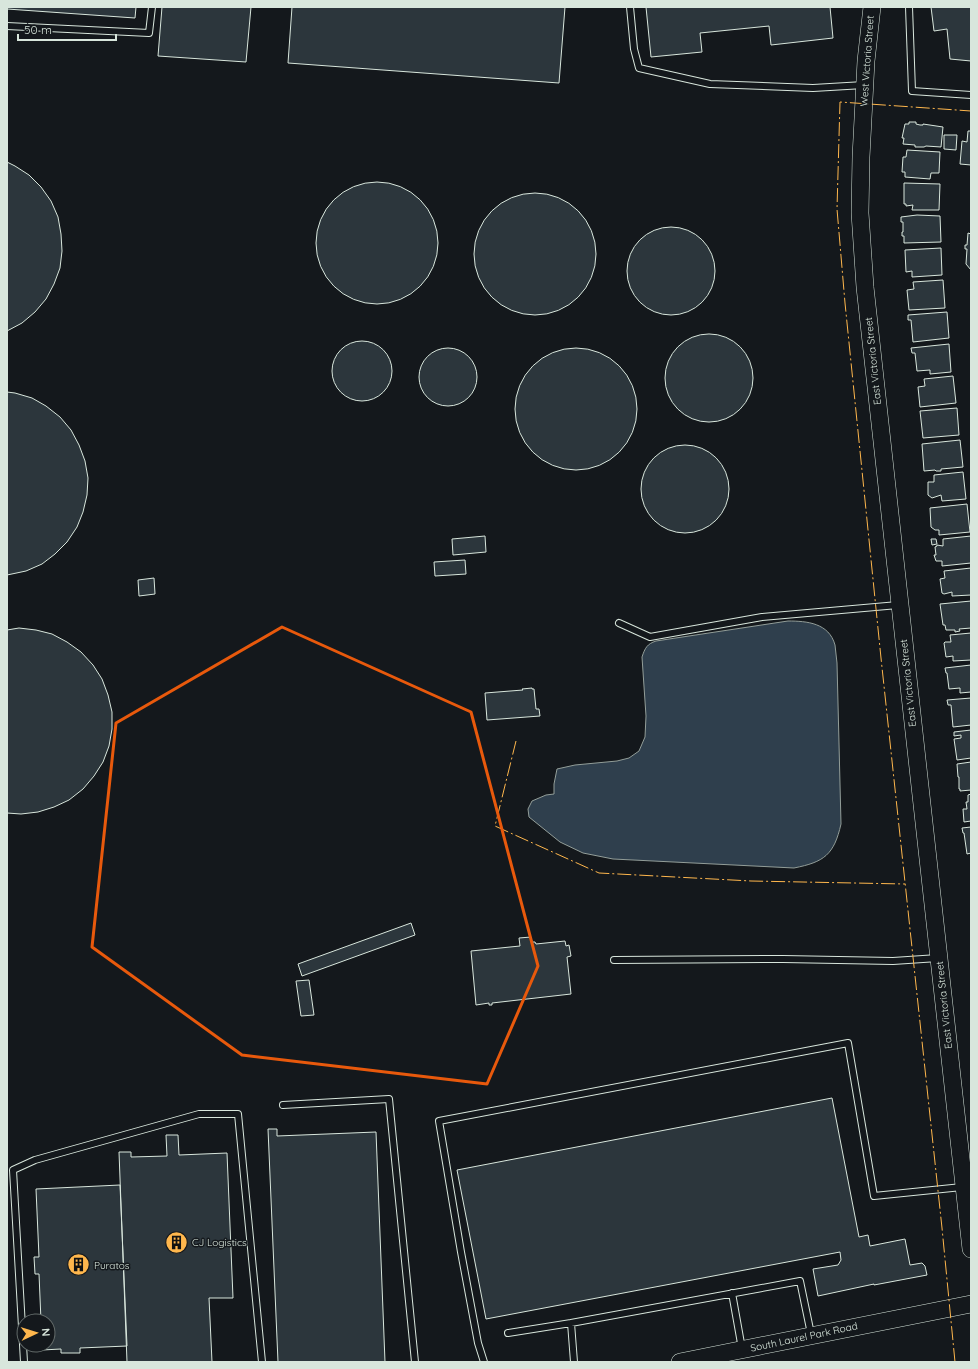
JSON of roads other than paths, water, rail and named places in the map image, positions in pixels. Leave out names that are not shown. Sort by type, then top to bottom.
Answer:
[{"type":"street","name":"West Victoria Street","points":[[863,115],[872,7]]},
{"type":"street","name":"East Victoria Street","points":[[863,115],[860,157],[860,213],[865,287],[971,1250]]},
{"type":"street","name":"South Laurel Park Road","points":[[680,1362],[733,1353],[812,1335],[971,1304]]},
{"type":"lane","points":[[7,26],[149,33],[152,7]]},
{"type":"lane","points":[[630,7],[634,49],[639,68],[710,84],[813,88],[865,85]]},
{"type":"lane","points":[[908,7],[912,91],[971,96]]},
{"type":"lane","points":[[619,623],[650,637],[762,617],[900,605]]},
{"type":"lane","points":[[614,960],[783,959],[893,961],[939,958]]},
{"type":"lane","points":[[484,1362],[478,1343],[460,1252],[439,1122],[848,1043],[874,1196],[964,1187]]},
{"type":"lane","points":[[283,1105],[389,1099],[415,1362]]},
{"type":"lane","points":[[24,1362],[13,1170],[35,1160],[199,1114],[238,1114],[262,1362]]},
{"type":"lane","points":[[508,1333],[571,1323],[800,1281],[812,1335]]},
{"type":"lane","points":[[732,1293],[733,1353]]},
{"type":"lane","points":[[571,1323],[574,1362]]},
{"type":"water","points":[[788,621],[810,623],[823,628],[828,632],[835,645],[837,663],[841,824],[835,843],[831,850],[820,860],[794,868],[613,859],[583,853],[560,842],[529,817],[528,809],[532,801],[546,795],[554,794],[557,769],[575,765],[617,761],[629,758],[639,751],[645,737],[646,716],[642,657],[648,645],[656,641]]},
{"type":"place","name":"CJ Logistics","points":[[177,1242]]},
{"type":"place","name":"Puratos","points":[[79,1265]]}]
